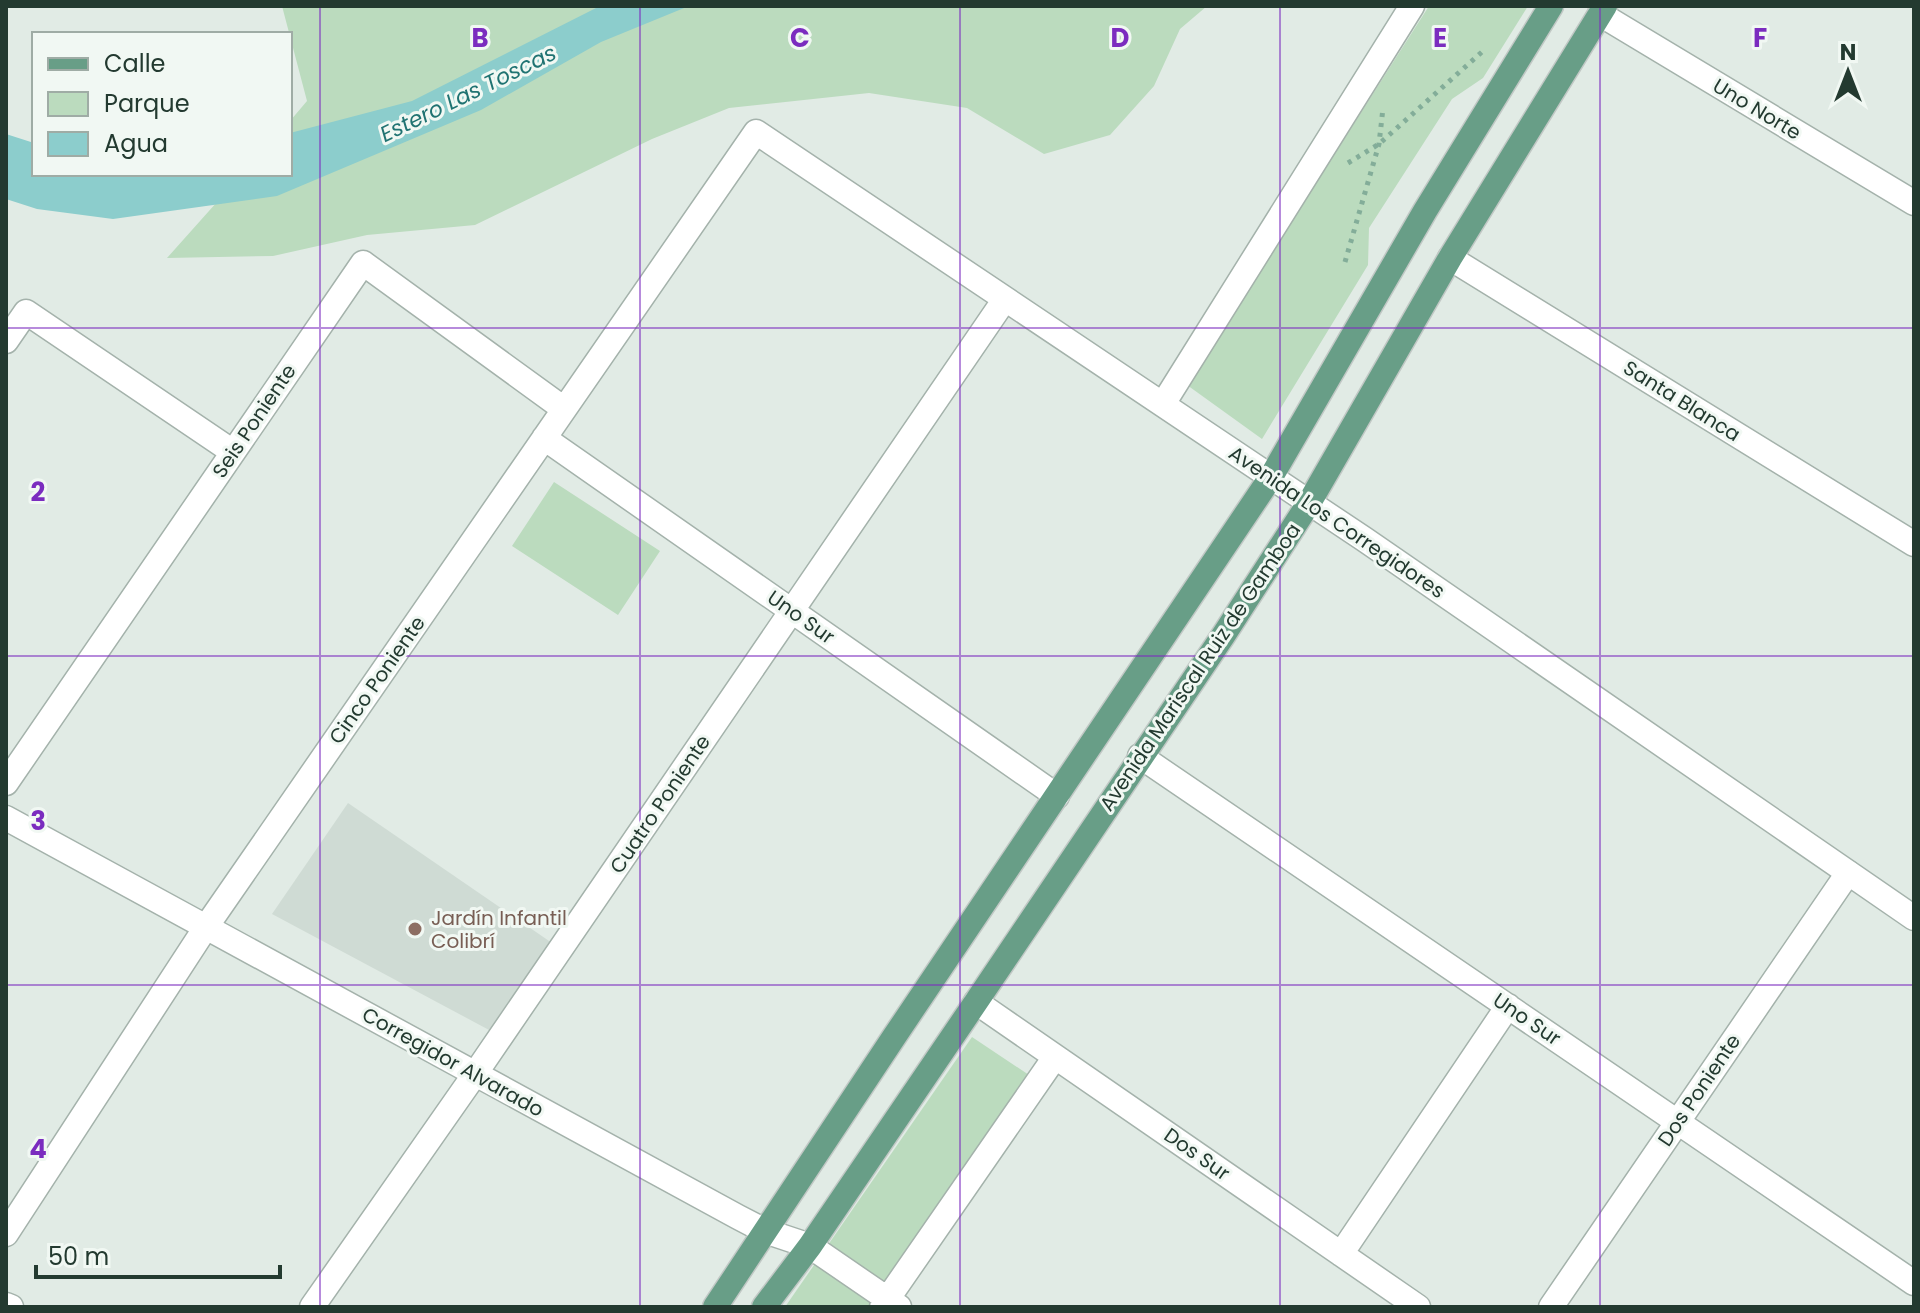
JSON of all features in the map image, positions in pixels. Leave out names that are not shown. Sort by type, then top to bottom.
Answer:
[{"type":"main road","points":[[715,1307],[1271,477],[1425,211],[1551,6]]},
{"type":"main road","name":"Avenida Mariscal Ruiz de Gamboa","points":[[764,1307],[810,1246],[976,1002],[1309,503],[1450,258],[1602,10]]},
{"type":"street","points":[[1163,404],[1412,6]]},
{"type":"street","name":"Uno Norte","points":[[1602,10],[1914,203]]},
{"type":"street","name":"Avenida Los Corregidores","points":[[756,132],[1271,477],[1914,918]]},
{"type":"street","name":"Cinco Poniente","points":[[6,1234],[206,927],[756,132]]},
{"type":"street","name":"Santa Blanca","points":[[1450,258],[1914,544]]},
{"type":"street","name":"Seis Poniente","points":[[6,783],[363,263],[564,409]]},
{"type":"street","name":"Cuatro Poniente","points":[[312,1307],[1005,299]]},
{"type":"street","points":[[6,341],[26,312],[233,452]]},
{"type":"street","name":"Uno Sur","points":[[544,438],[1057,796]]},
{"type":"street","name":"Uno Sur","points":[[1140,756],[1914,1283]]},
{"type":"street","name":"Corregidor Alvarado","points":[[6,818],[765,1231],[810,1246],[890,1304]]},
{"type":"street","name":"Dos Poniente","points":[[1551,1307],[1848,873]]},
{"type":"street","name":"Dos Sur","points":[[976,1002],[1418,1307]]},
{"type":"street","points":[[1341,1254],[1508,1006]]},
{"type":"street","points":[[890,1304],[1055,1057]]},
{"type":"path","points":[[1342,167],[1379,144],[1483,51]]},
{"type":"path","points":[[1345,262],[1379,144],[1384,98]]},
{"type":"shaded area","name":"Jardín Infantil Colibrí","points":[[348,803],[552,943],[491,1031],[272,914]]},
{"type":"green space","points":[[282,6],[1207,6],[1180,29],[1154,86],[1110,135],[1044,154],[967,108],[869,93],[729,108],[652,139],[475,225],[367,235],[273,256],[167,258],[240,176],[292,176],[292,119],[307,101],[292,44],[292,32],[289,32]]},
{"type":"green space","points":[[1429,6],[1528,6],[1483,78],[1452,99],[1369,228],[1368,265],[1262,439],[1187,385]]},
{"type":"green space","points":[[554,482],[660,551],[618,615],[512,546]]},
{"type":"green space","points":[[972,1037],[1032,1077],[868,1307],[785,1307]]},
{"type":"water","name":"Estero Las Toscas","points":[[600,6],[689,6],[601,42],[481,110],[277,196],[113,219],[37,209],[6,199],[6,134],[32,142],[32,176],[292,176],[292,132],[412,101]]},
{"type":"place","name":"Jardín Infantil Colibrí","points":[[415,929]]}]
